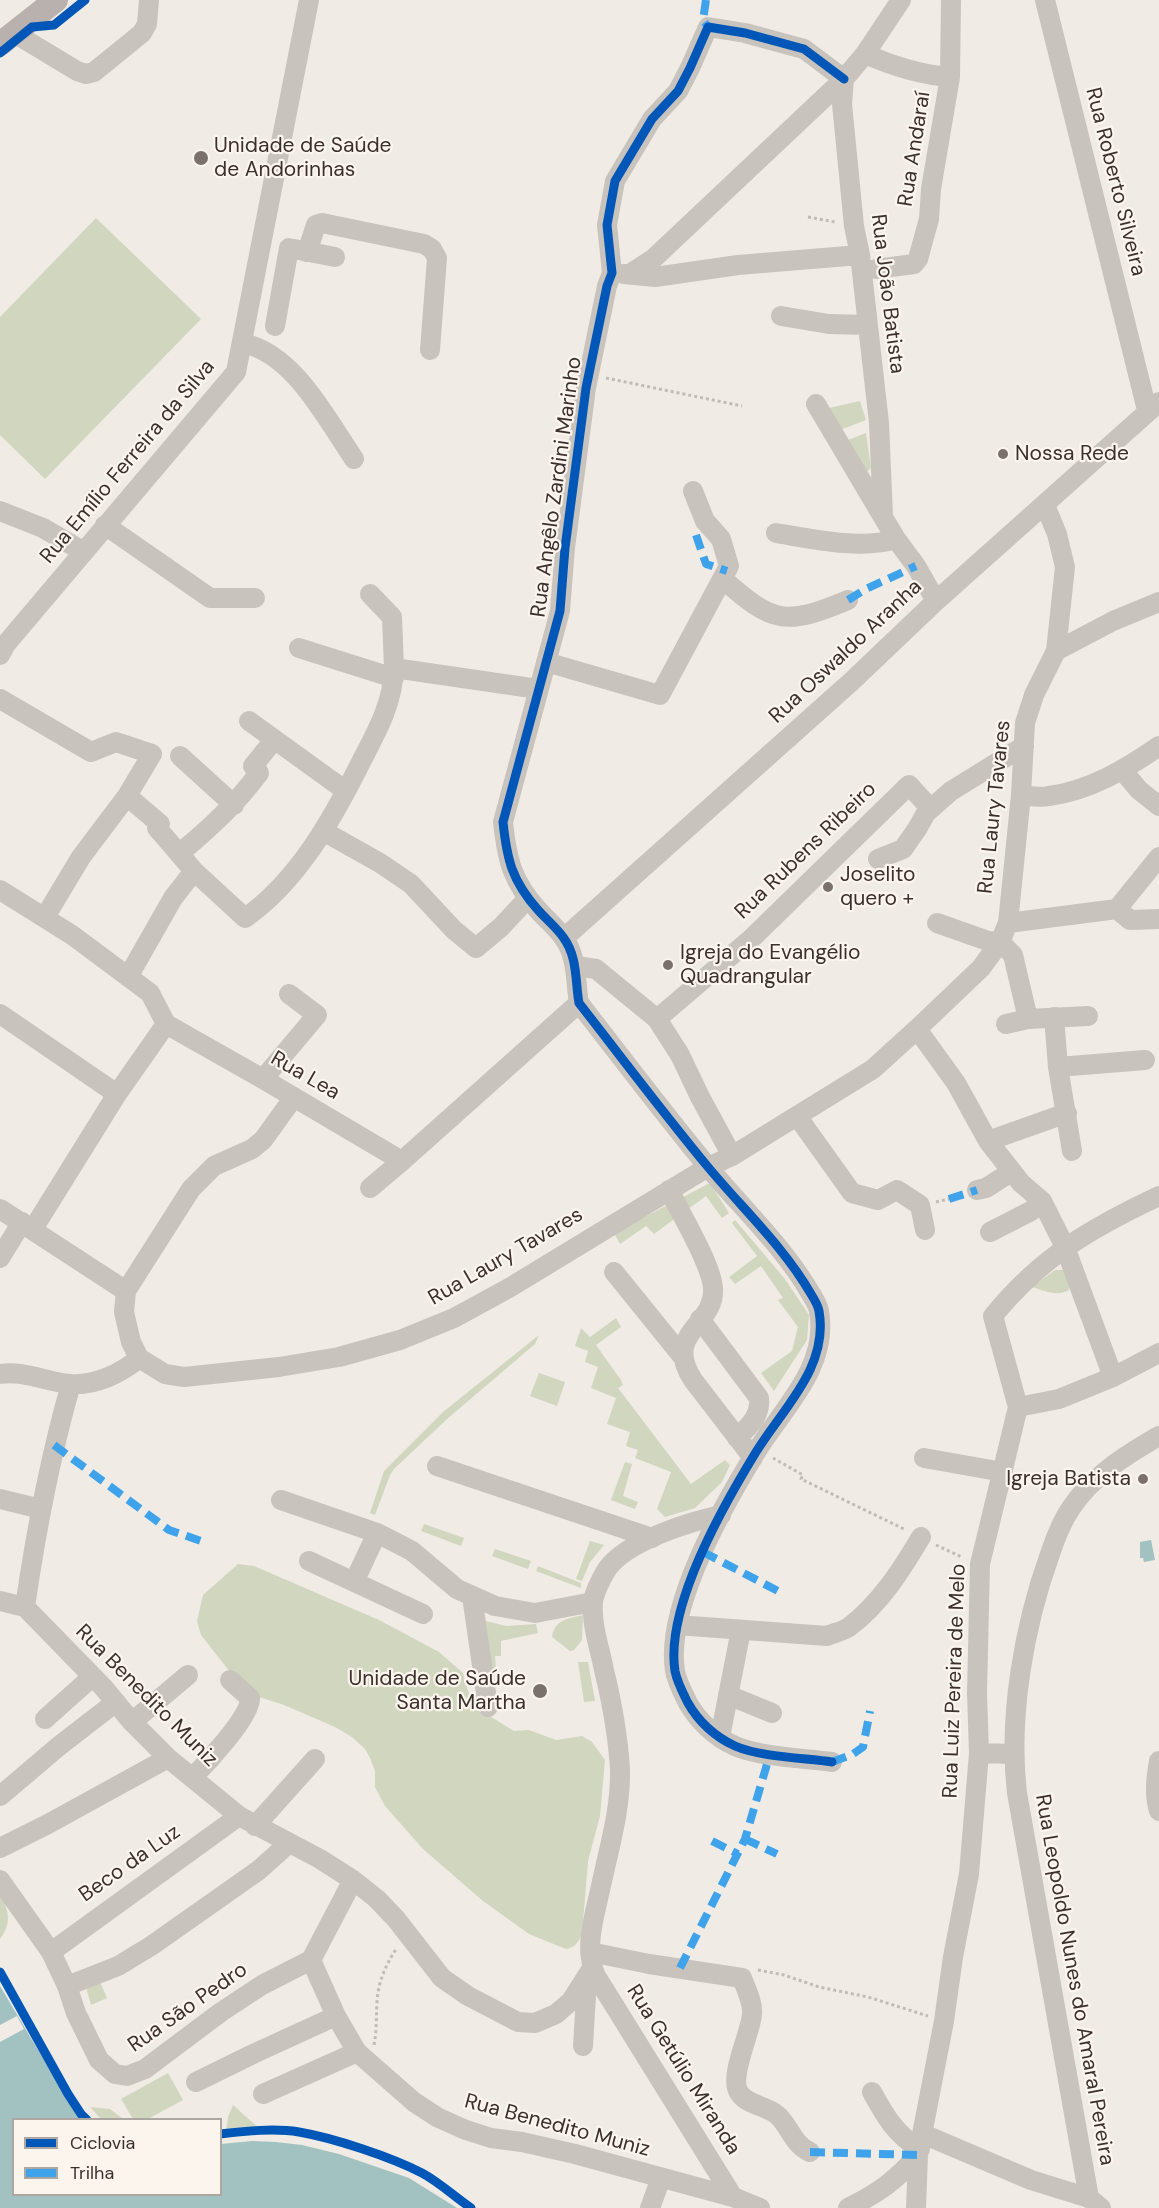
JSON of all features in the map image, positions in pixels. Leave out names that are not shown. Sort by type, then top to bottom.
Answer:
[{"type":"main road","points":[[7,38],[56,0]]},
{"type":"street","points":[[7,38],[86,74],[93,72],[142,33],[147,24],[149,0]]},
{"type":"street","name":"Rua Emílio Ferreira da Silva","points":[[2,646],[236,372],[309,0]]},
{"type":"street","points":[[621,274],[653,259],[844,79],[865,54],[901,0]]},
{"type":"street","name":"Rua Andaraí","points":[[876,269],[914,264],[918,259],[929,219],[935,162],[950,77],[951,0]]},
{"type":"street","name":"Rua Roberto Silveira","points":[[1046,0],[1153,406]]},
{"type":"street","points":[[621,274],[607,225],[615,181],[652,119],[678,91],[708,27],[745,33],[804,49],[844,79]]},
{"type":"street","points":[[865,54],[897,68],[950,77]]},
{"type":"street","name":"Rua João Batista","points":[[844,79],[842,104],[854,226],[860,255],[879,423],[883,516]]},
{"type":"street","points":[[275,326],[298,250],[316,225],[322,223],[424,244],[432,249],[437,258],[430,350]]},
{"type":"street","points":[[262,243],[335,257]]},
{"type":"street","points":[[621,274],[655,277],[738,265],[860,255]]},
{"type":"street","name":"Rua Angêlo Zardini Marinho","points":[[564,938],[532,903],[518,883],[507,856],[503,822],[560,611],[565,548],[589,375],[607,286],[621,274]]},
{"type":"street","points":[[781,316],[829,324],[867,326]]},
{"type":"street","points":[[243,343],[258,346],[296,375],[354,459]]},
{"type":"street","points":[[816,404],[896,539],[916,566],[936,601]]},
{"type":"street","name":"Rua Oswaldo Aranha","points":[[564,938],[852,681],[936,601],[1045,506],[1153,406]]},
{"type":"street","points":[[546,662],[660,695],[729,566],[720,539],[705,521],[693,491]]},
{"type":"street","name":"Rua Laury Tavares","points":[[140,1358],[165,1374],[184,1377],[218,1375],[339,1357],[400,1340],[454,1318],[509,1288],[708,1167],[732,1156],[873,1069],[917,1029],[981,968],[1000,942],[1008,923],[1021,795],[1025,723],[1034,695],[1056,651],[1065,567],[1057,534],[1045,506]]},
{"type":"street","points":[[0,511],[43,528],[84,552]]},
{"type":"street","points":[[105,525],[210,598],[255,598]]},
{"type":"street","points":[[776,533],[817,540],[880,544],[896,539]]},
{"type":"street","points":[[723,579],[749,602],[775,615],[795,617],[818,613],[848,600]]},
{"type":"street","points":[[127,796],[160,824],[157,828],[194,872],[245,918],[260,907],[293,872],[323,831],[385,715],[394,673],[393,617],[370,594]]},
{"type":"street","points":[[1056,651],[1113,621],[1159,602]]},
{"type":"street","points":[[299,648],[394,673],[538,689]]},
{"type":"street","points":[[0,699],[92,752],[116,742],[152,754],[127,796],[81,856],[45,917]]},
{"type":"street","points":[[249,721],[346,791]]},
{"type":"street","points":[[180,853],[234,805],[259,773],[253,766],[274,740]]},
{"type":"street","points":[[878,860],[901,851],[911,840],[930,808],[951,791],[1024,746]]},
{"type":"street","points":[[1021,795],[1048,797],[1089,785],[1122,770],[1159,746]]},
{"type":"street","points":[[180,756],[234,805]]},
{"type":"street","points":[[1122,770],[1139,790],[1159,806]]},
{"type":"street","name":"Rua Rubens Ribeiro","points":[[657,1019],[753,938],[909,784],[930,808]]},
{"type":"street","points":[[323,831],[380,863],[411,884],[454,930],[476,948],[532,903]]},
{"type":"street","points":[[1008,923],[1117,909],[1159,857]]},
{"type":"street","points":[[128,977],[173,898],[194,872]]},
{"type":"street","points":[[0,890],[45,917],[150,993],[166,1024],[27,1226],[0,1258]]},
{"type":"street","points":[[1117,909],[1130,920],[1159,919]]},
{"type":"street","points":[[937,923],[988,941],[1000,942],[1013,954],[1028,1019]]},
{"type":"street","points":[[564,938],[576,966],[579,1004],[708,1167],[800,1275],[819,1308],[821,1332],[816,1355],[802,1386],[755,1454],[688,1585],[677,1625],[675,1672],[694,1713],[703,1724],[734,1746],[752,1752],[832,1762]]},
{"type":"street","points":[[576,966],[596,969],[657,1019],[680,1055],[732,1156]]},
{"type":"street","points":[[263,1079],[317,1015],[289,994]]},
{"type":"street","points":[[370,1188],[579,1004]]},
{"type":"street","points":[[0,1014],[117,1094]]},
{"type":"street","points":[[1006,1024],[1028,1019],[1088,1016]]},
{"type":"street","points":[[1054,1017],[1058,1067],[1072,1151]]},
{"type":"street","name":"Rua Lea","points":[[166,1024],[402,1161]]},
{"type":"street","points":[[917,1029],[956,1083],[988,1141],[1011,1172],[1042,1201],[1065,1247],[1113,1377]]},
{"type":"street","points":[[1058,1067],[1145,1060]]},
{"type":"street","points":[[0,1374],[39,1377],[71,1384],[117,1374],[140,1358],[127,1330],[124,1312],[126,1291],[191,1189],[214,1166],[242,1155],[263,1140],[294,1097]]},
{"type":"street","points":[[988,1141],[1066,1113]]},
{"type":"street","points":[[797,1116],[852,1193],[878,1200],[897,1190],[920,1205],[925,1230]]},
{"type":"street","points":[[977,1190],[986,1188],[1011,1172]]},
{"type":"street","points":[[669,1190],[710,1276],[713,1290],[711,1300],[688,1338],[682,1356]]},
{"type":"street","name":"Rua Luiz Pereira de Melo","points":[[916,2208],[920,2146],[969,1874],[979,1753],[977,1693],[980,1564],[1018,1407],[993,1316],[1014,1290],[1065,1247],[1111,1219],[1159,1196]]},
{"type":"street","points":[[990,1232],[1031,1211],[1042,1201]]},
{"type":"street","points":[[0,1209],[126,1291]]},
{"type":"street","points":[[614,1272],[682,1356],[693,1380],[737,1438],[755,1454]]},
{"type":"street","points":[[700,1319],[759,1398],[760,1406],[757,1415],[737,1438]]},
{"type":"street","points":[[1018,1407],[1059,1399],[1113,1377],[1159,1353]]},
{"type":"street","points":[[0,1601],[25,1607],[36,1535],[54,1445],[71,1384]]},
{"type":"street","name":"Rua Leopoldo Nunes do Amaral Pereira","points":[[1095,2203],[1018,1804],[1014,1770],[1016,1709],[1021,1669],[1040,1581],[1055,1540],[1070,1509],[1091,1484],[1130,1452],[1159,1437]]},
{"type":"street","points":[[924,1458],[1002,1472]]},
{"type":"street","points":[[437,1466],[652,1538]]},
{"type":"street","points":[[0,1499],[41,1509]]},
{"type":"street","points":[[281,1500],[376,1533],[412,1551],[457,1589],[495,1606],[535,1613],[593,1602]]},
{"type":"street","points":[[583,2046],[593,1925],[617,1809],[620,1771],[617,1733],[596,1634],[593,1602],[608,1568],[626,1552],[652,1538],[722,1515]]},
{"type":"street","points":[[354,1582],[376,1533]]},
{"type":"street","points":[[677,1625],[827,1636],[848,1628],[885,1591],[921,1538]]},
{"type":"street","points":[[309,1561],[423,1614]]},
{"type":"street","points":[[472,1596],[488,1707]]},
{"type":"street","name":"Rua Benedito Muniz","points":[[25,1607],[168,1758],[247,1821],[353,1880],[377,1899],[396,1919],[442,1978],[468,1996],[518,2022],[535,2023],[556,2014],[571,2001],[590,1966]]},
{"type":"street","points":[[720,1737],[741,1630]]},
{"type":"street","points":[[132,1722],[188,1675]]},
{"type":"street","points":[[45,1719],[92,1677]]},
{"type":"street","points":[[192,1778],[249,1708],[250,1698],[230,1680]]},
{"type":"street","points":[[728,1695],[772,1713]]},
{"type":"street","points":[[0,1796],[116,1702]]},
{"type":"street","points":[[979,1753],[1014,1754]]},
{"type":"street","points":[[0,1848],[168,1758]]},
{"type":"street","name":"Beco da Luz","points":[[51,1952],[74,1933],[247,1821],[315,1759]]},
{"type":"street","points":[[1159,1761],[1156,1802],[1159,1812]]},
{"type":"street","points":[[67,1986],[118,1965],[151,1946],[259,1870],[290,1843]]},
{"type":"street","name":"Rua São Pedro","points":[[0,1880],[51,1952],[67,1986],[76,2013],[99,2060],[115,2074],[127,2076],[146,2069],[262,1984],[310,1960]]},
{"type":"street","points":[[310,1960],[353,1880]]},
{"type":"street","name":"Rua Benedito Muniz","points":[[310,1960],[336,2016],[362,2056],[414,2102],[437,2117],[490,2138],[545,2147],[733,2197],[760,2208]]},
{"type":"street","points":[[590,1966],[628,1960],[742,1978],[752,2013],[738,2068],[737,2089],[743,2097],[775,2113],[783,2121],[797,2144],[810,2151]]},
{"type":"street","name":"Rua Getúlio Miranda","points":[[590,1966],[733,2197]]},
{"type":"street","points":[[196,2082],[272,2044],[336,2016]]},
{"type":"street","points":[[263,2094],[362,2056]]},
{"type":"street","points":[[872,2092],[894,2128],[906,2140],[1095,2203]]},
{"type":"street","points":[[848,2208],[877,2194],[899,2176],[920,2146]]},
{"type":"street","points":[[650,2208],[661,2178]]},
{"type":"path","points":[[808,216],[854,226]]},
{"type":"path","points":[[589,375],[742,406]]},
{"type":"path","points":[[755,1454],[803,1474],[801,1479],[921,1538],[980,1564]]},
{"type":"path","points":[[362,2056],[374,2046],[377,2032],[376,2003],[379,1987],[392,1956],[407,1935]]},
{"type":"path","points":[[742,1978],[750,1969],[784,1975],[803,1983],[868,1997],[944,2021]]},
{"type":"green space","points":[[96,218],[201,319],[45,479],[0,435],[0,317]]},
{"type":"green space","points":[[860,401],[866,420],[835,432],[825,409]]},
{"type":"green space","points":[[866,433],[871,468],[868,471],[843,442]]},
{"type":"green space","points":[[710,1183],[729,1213],[722,1218],[706,1196],[654,1234],[646,1226],[620,1244],[614,1233]]},
{"type":"green space","points":[[735,1220],[785,1279],[809,1315],[807,1340],[774,1391],[761,1373],[792,1351],[798,1327],[778,1300],[783,1298],[761,1266],[735,1284],[729,1277],[757,1256],[732,1223]]},
{"type":"green space","points":[[1055,1270],[1065,1270],[1071,1278],[1069,1290],[1055,1293],[1032,1287]]},
{"type":"green space","points":[[616,1318],[621,1327],[596,1345],[621,1380],[623,1385],[618,1388],[691,1484],[725,1460],[730,1465],[722,1482],[695,1508],[665,1517],[657,1509],[671,1472],[635,1458],[638,1450],[626,1446],[630,1432],[607,1424],[616,1398],[591,1388],[598,1367],[585,1362],[588,1351],[575,1346],[581,1328],[590,1337]]},
{"type":"green space","points":[[539,1335],[535,1344],[447,1419],[394,1469],[375,1515],[370,1513],[384,1471],[443,1412]]},
{"type":"green space","points":[[539,1373],[565,1382],[557,1406],[530,1396]]},
{"type":"green space","points":[[625,1462],[632,1464],[623,1496],[638,1502],[635,1509],[611,1500]]},
{"type":"green space","points":[[424,1524],[464,1538],[461,1546],[421,1531]]},
{"type":"green space","points":[[590,1541],[604,1545],[590,1562],[582,1581],[576,1579]]},
{"type":"green space","points":[[495,1549],[531,1561],[528,1569],[492,1556]]},
{"type":"green space","points":[[238,1564],[254,1566],[379,1620],[439,1652],[463,1673],[468,1691],[483,1712],[514,1731],[529,1730],[556,1740],[582,1736],[592,1742],[605,1760],[600,1816],[588,1861],[582,1934],[576,1944],[566,1949],[529,1934],[483,1901],[423,1849],[385,1806],[375,1787],[375,1771],[370,1758],[365,1749],[352,1737],[335,1727],[284,1705],[259,1697],[234,1677],[201,1635],[197,1621],[203,1595]]},
{"type":"green space","points":[[538,1566],[581,1583],[581,1588],[536,1571]]},
{"type":"green space","points":[[583,1615],[582,1640],[574,1650],[570,1651],[552,1637],[554,1631],[559,1623]]},
{"type":"green space","points":[[486,1621],[506,1626],[536,1624],[538,1633],[501,1641],[501,1656],[495,1656],[496,1669],[487,1670]]},
{"type":"green space","points":[[578,1662],[588,1662],[595,1701],[584,1702]]},
{"type":"green space","points":[[0,1892],[8,1921],[0,1939]]},
{"type":"green space","points":[[97,1975],[107,1998],[91,2005],[87,1991],[88,1983]]},
{"type":"green space","points":[[168,2073],[183,2100],[150,2118],[132,2118],[121,2099]]},
{"type":"green space","points":[[233,2105],[261,2130],[226,2132],[228,2117]]},
{"type":"green space","points":[[90,2107],[110,2109],[122,2118],[100,2118]]},
{"type":"water","points":[[1151,1540],[1155,1560],[1144,1562],[1143,1558],[1140,1558],[1140,1542]]},
{"type":"water","points":[[0,1986],[78,2118],[12,2118],[12,2196],[222,2196],[222,2144],[252,2141],[302,2145],[339,2154],[409,2178],[457,2208],[0,2208]]},
{"type":"pier","points":[[17,2016],[24,2029],[0,2042],[0,2025]]},
{"type":"marked path","points":[[706,0],[703,20],[708,27]]},
{"type":"marked path","points":[[696,535],[706,564],[727,571]]},
{"type":"marked path","points":[[848,600],[916,566]]},
{"type":"marked path","points":[[949,1199],[977,1190]]},
{"type":"marked path","points":[[54,1445],[169,1530],[207,1543]]},
{"type":"marked path","points":[[703,1552],[778,1591]]},
{"type":"marked path","points":[[832,1762],[853,1754],[863,1747],[870,1711]]},
{"type":"marked path","points":[[680,1968],[745,1839],[770,1754]]},
{"type":"marked path","points":[[745,1839],[777,1854]]},
{"type":"marked path","points":[[712,1841],[738,1854]]},
{"type":"marked path","points":[[810,2152],[918,2155]]},
{"type":"cycle path","points":[[0,53],[32,27],[54,25],[85,0]]},
{"type":"cycle path","points":[[832,1762],[757,1753],[735,1746],[714,1733],[697,1716],[682,1691],[675,1671],[674,1645],[679,1617],[688,1588],[713,1528],[756,1452],[811,1369],[820,1331],[818,1307],[788,1260],[692,1147],[579,1003],[575,969],[568,945],[522,889],[509,859],[503,822],[560,611],[565,548],[586,388],[607,286],[612,273],[607,225],[615,181],[652,119],[678,91],[708,27],[745,33],[804,49],[844,79]]},
{"type":"cycle path","points":[[0,1972],[68,2094],[85,2118]]},
{"type":"cycle path","points":[[222,2134],[280,2130],[345,2143],[422,2173],[471,2208]]},
{"type":"place","name":"Unidade de Saúde de Andorinhas","points":[[201,158]]},
{"type":"place","name":"Nossa Rede","points":[[1003,454]]},
{"type":"place","name":"Joselito quero +","points":[[828,887]]},
{"type":"place","name":"Igreja do Evangélio Quadrangular","points":[[668,965]]},
{"type":"place","name":"Igreja Batista","points":[[1143,1479]]},
{"type":"place","name":"Unidade de Saúde Santa Martha","points":[[540,1691]]}]
